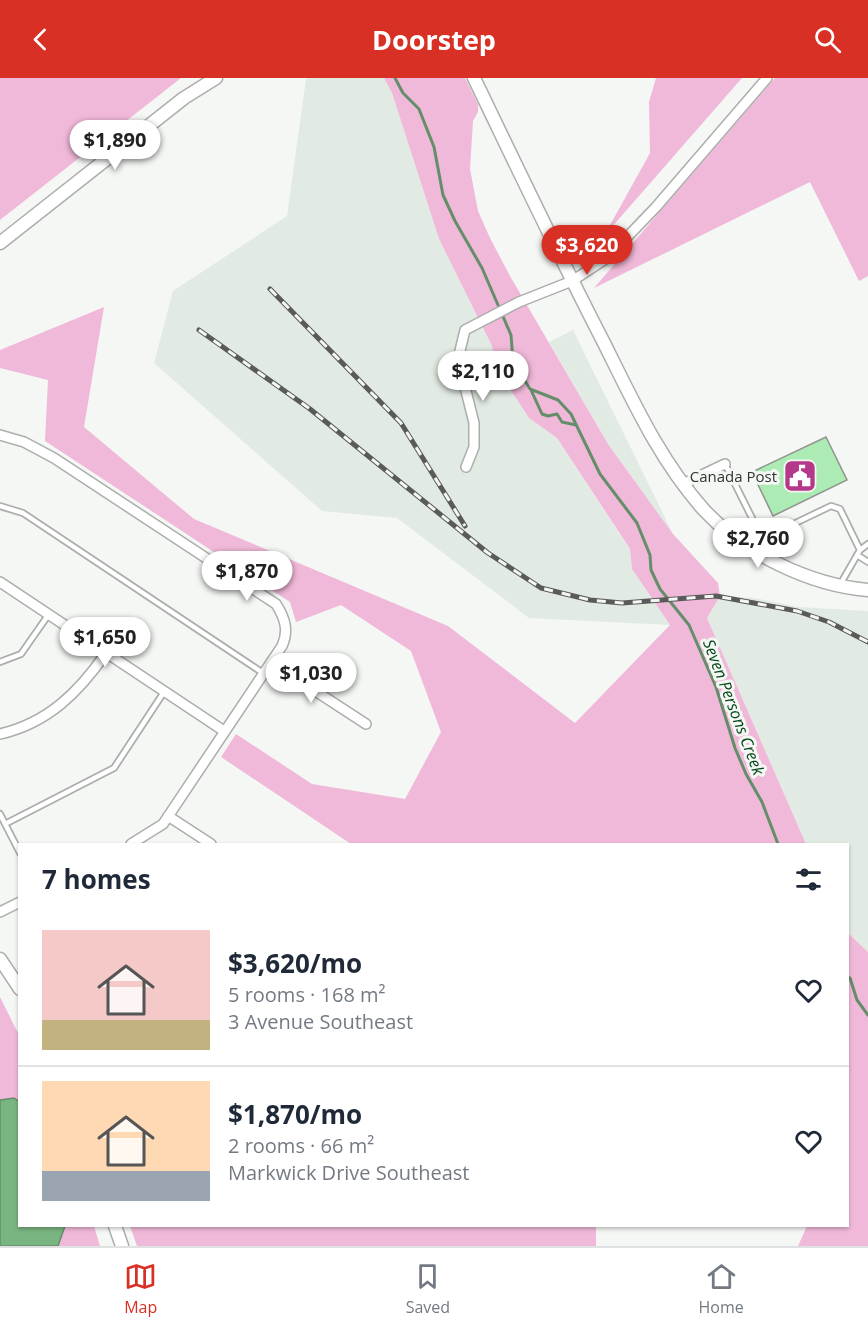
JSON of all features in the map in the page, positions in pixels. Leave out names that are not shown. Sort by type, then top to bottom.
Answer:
[{"type":"street","points":[[0,243],[184,98],[216,78]]},
{"type":"street","points":[[474,78],[572,281],[651,437],[683,484],[705,511],[757,552],[785,566],[840,586],[868,590]]},
{"type":"street","points":[[466,467],[474,447],[474,423],[458,359],[465,330],[519,302],[572,281],[595,268],[616,250],[656,207],[767,78]]},
{"type":"street","points":[[0,435],[41,450],[276,604],[283,618],[286,638],[264,673],[158,830],[133,843]]},
{"type":"street","points":[[683,484],[726,464]]},
{"type":"street","points":[[0,582],[224,731]]},
{"type":"street","points":[[0,734],[36,721],[56,709],[89,678],[106,653]]},
{"type":"street","points":[[271,662],[366,724]]},
{"type":"street","points":[[168,816],[209,843]]},
{"type":"street","points":[[0,912],[18,903]]},
{"type":"street","points":[[0,959],[18,986]]},
{"type":"street","points":[[115,1227],[122,1246]]},
{"type":"lane","points":[[726,464],[753,520]]},
{"type":"lane","points":[[0,506],[23,513],[264,673]]},
{"type":"lane","points":[[783,529],[831,506],[840,509],[858,553],[868,562]]},
{"type":"lane","points":[[840,586],[858,553],[868,544]]},
{"type":"lane","points":[[0,662],[21,654],[50,614]]},
{"type":"lane","points":[[5,824],[114,768],[164,691]]},
{"type":"lane","points":[[0,814],[18,849]]},
{"type":"shaded area","points":[[0,78],[181,78],[0,220]]},
{"type":"shaded area","points":[[384,78],[392,93],[439,239],[492,346],[495,366],[529,418],[557,438],[630,550],[632,569],[670,625],[529,618],[397,518],[322,511],[154,363],[173,291],[287,216],[306,79]]},
{"type":"shaded area","points":[[384,78],[465,78],[478,104],[478,112],[473,121],[470,169],[478,211],[490,238],[608,444],[673,534],[718,583],[720,596],[707,618],[806,843],[350,843],[221,757],[236,734],[312,784],[405,799],[441,732],[411,651],[341,605],[296,622],[290,602],[45,441],[48,380],[0,368],[0,350],[104,307],[84,427],[194,519],[448,626],[575,723],[670,625],[632,569],[630,549],[557,438],[529,418],[495,366],[492,346],[439,239],[392,93]]},
{"type":"shaded area","points":[[656,78],[742,78],[604,236],[650,153],[649,102]]},
{"type":"shaded area","points":[[775,78],[868,78],[868,276],[859,281],[810,182],[594,288]]},
{"type":"shaded area","points":[[573,330],[673,534],[608,444],[549,342]]},
{"type":"shaded area","points":[[720,596],[754,598],[799,607],[868,611],[868,952],[849,934],[849,843],[806,843],[707,618]]},
{"type":"shaded area","points":[[849,934],[868,952],[868,1246],[798,1246],[807,1227],[849,1227]]},
{"type":"shaded area","points":[[0,997],[18,1033],[18,1227],[94,1227],[100,1246],[0,1246]]},
{"type":"shaded area","points":[[14,1098],[18,1101],[18,1227],[65,1227],[58,1246],[0,1246],[0,1100]]},
{"type":"shaded area","points":[[130,1227],[596,1227],[596,1246],[137,1246]]},
{"type":"building","name":"Canada Post","points":[[826,437],[847,480],[773,516],[752,472]]},
{"type":"waterway","name":"Seven Persons Creek","points":[[395,78],[403,93],[419,109],[434,147],[443,195],[482,268],[511,335],[513,361],[530,389],[558,400],[571,414],[600,474],[637,523],[650,555],[651,570],[660,589],[689,625],[716,687],[735,748],[762,802],[778,843]]},
{"type":"waterway","name":"Seven Persons Creek","points":[[531,390],[542,414],[548,416],[557,414],[562,422],[576,425]]},
{"type":"waterway","name":"Seven Persons Creek","points":[[849,978],[857,1000],[868,1015]]},
{"type":"railway","points":[[270,289],[401,423],[465,526]]},
{"type":"railway","points":[[199,330],[310,409],[488,553],[541,588],[590,600],[622,603],[716,596],[797,611],[829,622],[868,642]]},
{"type":"place","name":"Canada Post","points":[[800,476]]}]
